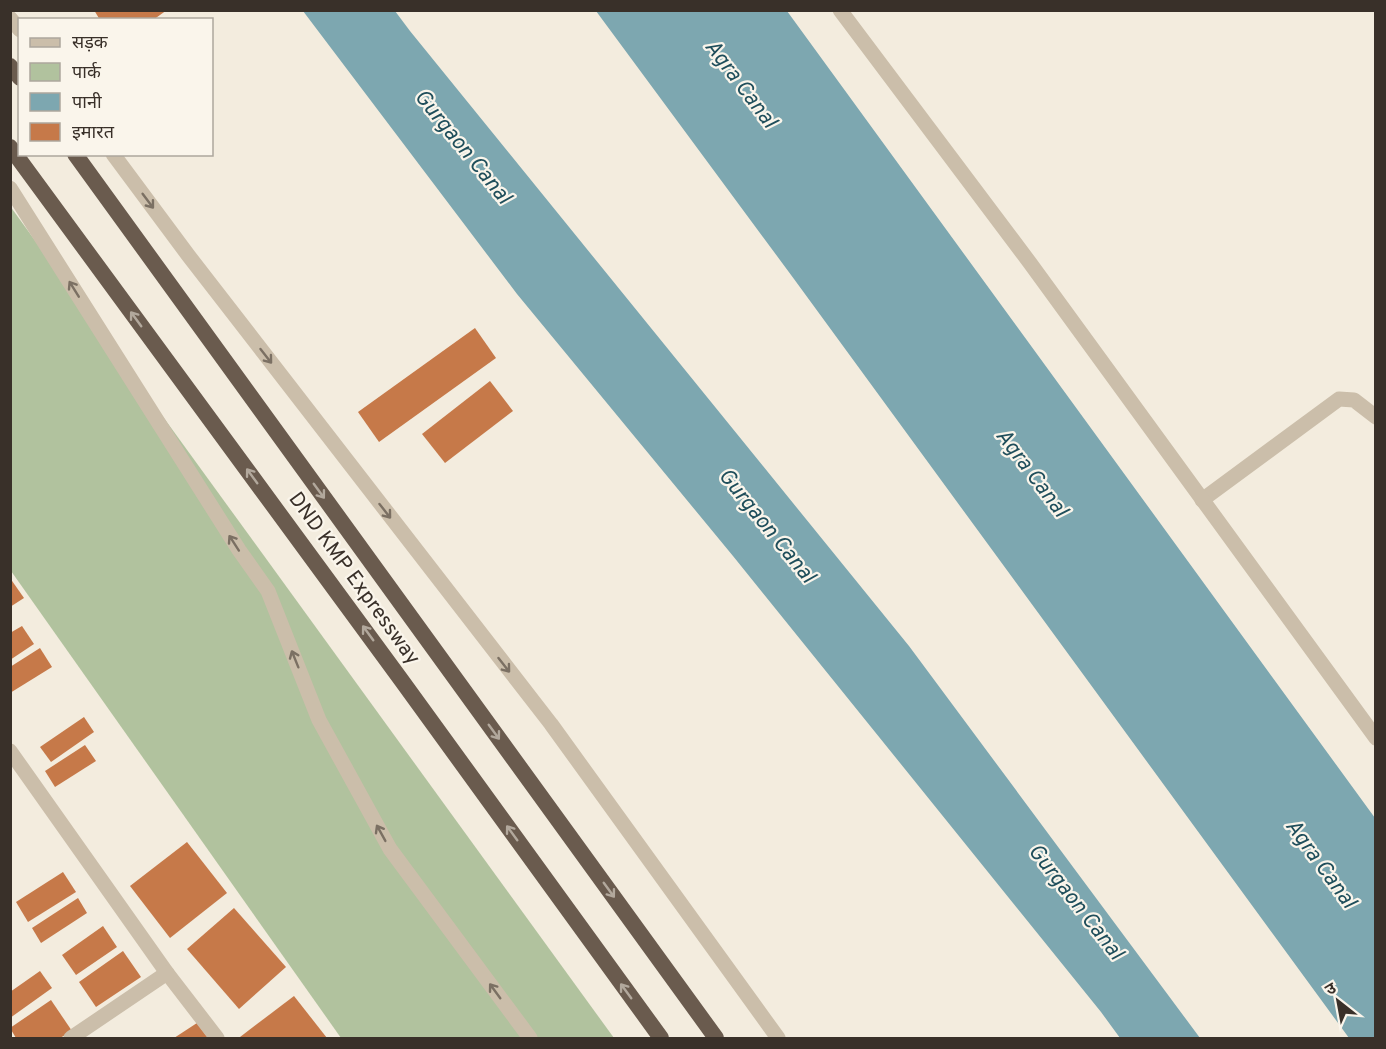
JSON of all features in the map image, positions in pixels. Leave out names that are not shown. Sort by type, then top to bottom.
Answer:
[{"type":"highway","name":"DND KMP Expressway","points":[[10,147],[661,1038]]},
{"type":"highway","name":"DND KMP Expressway","points":[[76,156],[716,1038]]},
{"type":"street","points":[[840,10],[1030,263],[1376,738]]},
{"type":"street","points":[[114,156],[551,724],[778,1038]]},
{"type":"street","points":[[10,188],[239,550],[268,591],[320,720],[390,849],[530,1038]]},
{"type":"street","points":[[1202,500],[1340,399],[1354,400],[1376,417]]},
{"type":"street","points":[[10,751],[167,973],[217,1038]]},
{"type":"street","points":[[71,1038],[167,973]]},
{"type":"green space","points":[[10,206],[614,1038],[341,1038],[11,571]]},
{"type":"water","name":"Gurgaon Canal","points":[[303,11],[395,11],[909,646],[1200,1038],[1120,1038],[733,556],[517,294]]},
{"type":"water","name":"Agra Canal","points":[[596,11],[787,11],[1375,818],[1375,1038],[1349,1038]]},
{"type":"building","points":[[94,10],[167,10],[156,18],[99,18]]},
{"type":"building","points":[[475,328],[496,358],[379,442],[358,412]]},
{"type":"building","points":[[490,381],[513,411],[445,463],[422,434]]},
{"type":"building","points":[[10,578],[24,598],[10,607]]},
{"type":"building","points":[[22,626],[34,644],[10,660],[10,633]]},
{"type":"building","points":[[40,648],[52,667],[10,693],[10,667]]},
{"type":"building","points":[[84,717],[94,732],[51,762],[40,747]]},
{"type":"building","points":[[85,745],[96,761],[55,787],[45,771]]},
{"type":"building","points":[[187,842],[227,893],[170,938],[130,886]]},
{"type":"building","points":[[63,872],[76,892],[28,922],[16,902]]},
{"type":"building","points":[[78,898],[87,913],[41,943],[32,928]]},
{"type":"building","points":[[234,908],[286,967],[239,1009],[187,949]]},
{"type":"building","points":[[103,926],[117,947],[76,975],[62,955]]},
{"type":"building","points":[[123,951],[141,977],[96,1007],[79,982]]},
{"type":"building","points":[[40,971],[52,988],[10,1018],[10,992]]},
{"type":"building","points":[[294,996],[327,1038],[240,1037]]},
{"type":"building","points":[[51,1000],[72,1031],[60,1038],[16,1038],[10,1028]]},
{"type":"building","points":[[197,1023],[208,1038],[174,1038]]}]
